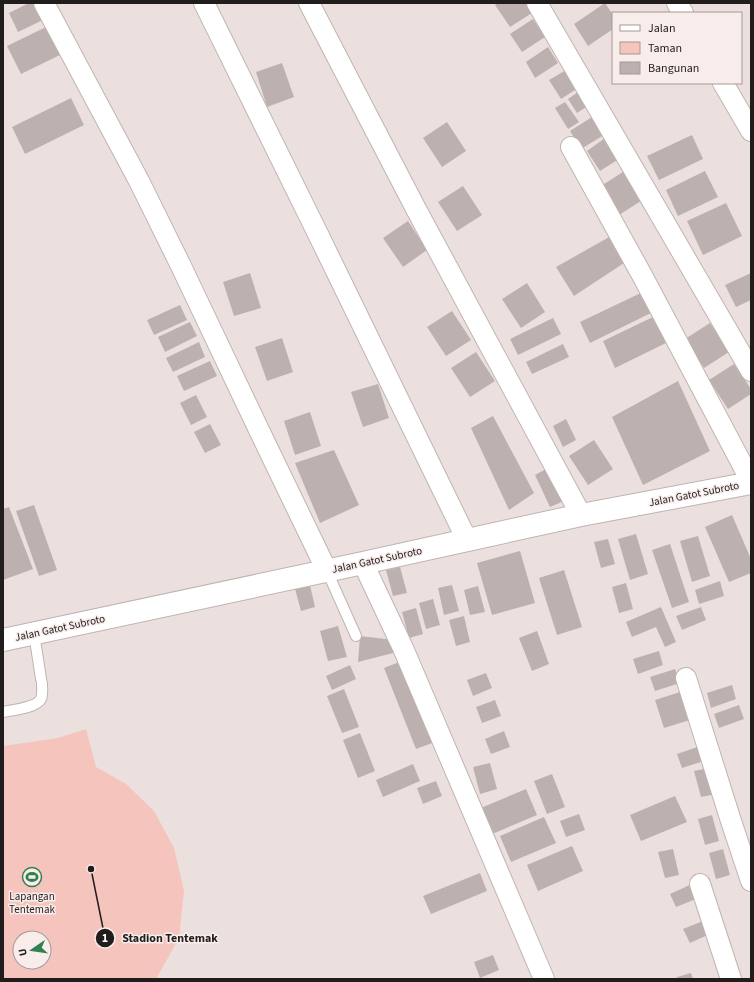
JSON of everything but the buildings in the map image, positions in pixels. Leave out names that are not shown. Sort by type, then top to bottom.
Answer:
[{"type":"street","points":[[44,3],[142,188],[181,266],[327,571]]},
{"type":"street","points":[[204,3],[467,540]]},
{"type":"street","points":[[309,3],[416,209],[581,515]]},
{"type":"street","points":[[536,3],[751,372]]},
{"type":"street","points":[[678,3],[682,12]]},
{"type":"street","points":[[724,84],[751,131]]},
{"type":"street","points":[[571,147],[643,277],[751,482]]},
{"type":"street","name":"Jalan Gatot Subroto","points":[[3,640],[581,515],[751,482]]},
{"type":"street","points":[[363,563],[404,648],[544,979]]},
{"type":"street","points":[[686,678],[751,881]]},
{"type":"street","points":[[700,884],[731,979]]},
{"type":"lane","points":[[327,571],[356,636]]},
{"type":"lane","points":[[3,712],[34,705],[40,700],[42,695],[34,633]]},
{"type":"green space","points":[[86,729],[96,767],[126,784],[154,811],[174,848],[184,891],[179,938],[156,979],[3,979],[3,746],[58,738]]},
{"type":"place","name":"Stadion Tentemak","points":[[91,869]]},
{"type":"place","name":"Lapangan Tentemak","points":[[32,877]]}]
